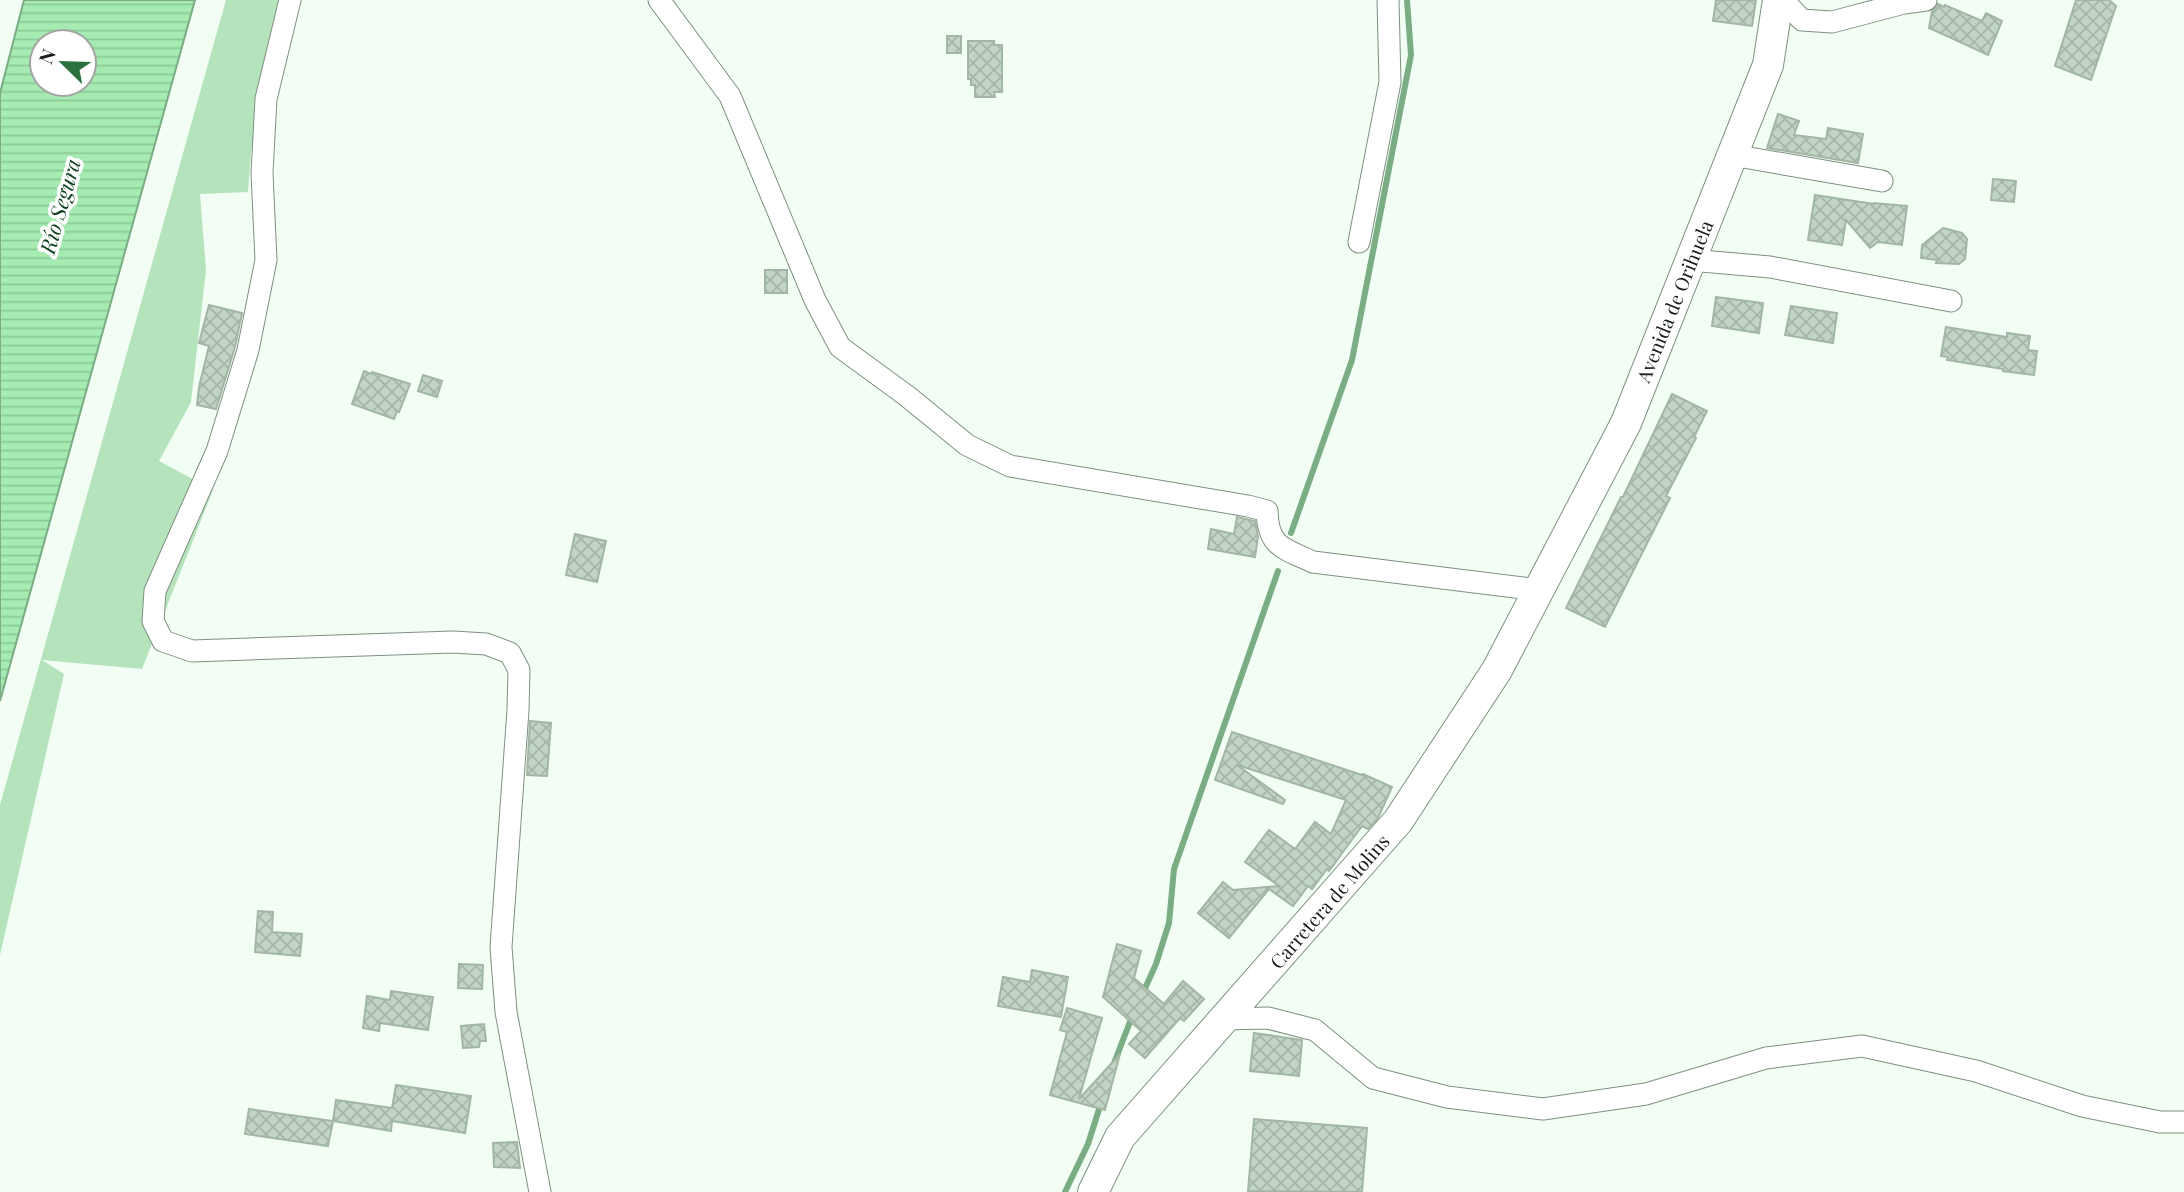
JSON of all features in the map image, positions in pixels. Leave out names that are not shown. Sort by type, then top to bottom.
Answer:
[{"type":"street","points":[[290,0],[266,99],[262,173],[266,260],[248,350],[217,451],[155,591],[153,621],[163,641],[192,651],[453,642],[486,644],[510,653],[519,670],[518,710],[501,947],[506,1012],[540,1192]]},
{"type":"street","points":[[659,0],[730,96],[815,300],[840,347],[907,396],[967,445],[1010,466],[1267,511],[1268,530],[1280,547],[1312,562],[1539,590]]},
{"type":"street","points":[[1359,242],[1390,82],[1388,0]]},
{"type":"street","points":[[1781,0],[1802,20],[1832,22],[1926,0]]},
{"type":"street","name":"Avenida de Orihuela","points":[[1539,590],[1626,423],[1768,65],[1781,0]]},
{"type":"street","points":[[1732,155],[1882,181]]},
{"type":"street","points":[[1690,260],[1770,267],[1951,301]]},
{"type":"street","name":"Carretera de Molins","points":[[1093,1192],[1120,1137],[1398,821],[1497,670],[1539,590]]},
{"type":"street","points":[[1225,1019],[1268,1018],[1315,1030],[1373,1078],[1447,1097],[1544,1109],[1646,1094],[1766,1058],[1862,1045],[1976,1071],[2082,1106],[2160,1122],[2184,1122]]},
{"type":"shaded area","points":[[226,0],[282,0],[251,152],[248,192],[200,194],[206,270],[191,402],[159,461],[213,490],[142,669],[42,660],[64,674],[0,955],[0,805]]},
{"type":"water","name":"Río Segura","points":[[24,0],[195,0],[0,701],[0,93]]},
{"type":"building","points":[[1716,0],[1756,0],[1752,26],[1713,21]]},
{"type":"building","points":[[2076,0],[2109,0],[2116,6],[2091,80],[2055,66]]},
{"type":"building","points":[[1938,4],[1982,21],[1986,13],[2002,21],[1988,55],[1929,28],[1932,11]]},
{"type":"building","points":[[947,36],[961,36],[961,53],[947,53]]},
{"type":"building","points":[[968,41],[994,41],[994,45],[1002,45],[1002,92],[994,92],[995,97],[975,97],[975,85],[971,85],[971,79],[968,79]]},
{"type":"building","points":[[1778,114],[1799,121],[1794,135],[1826,139],[1828,128],[1863,134],[1858,163],[1767,148]]},
{"type":"building","points":[[1993,179],[2016,181],[2014,202],[1991,200]]},
{"type":"building","points":[[1815,195],[1907,206],[1902,245],[1878,242],[1870,248],[1846,220],[1842,245],[1808,240]]},
{"type":"building","points":[[1943,228],[1962,233],[1967,239],[1965,259],[1959,264],[1936,263],[1937,260],[1921,258],[1922,245]]},
{"type":"building","points":[[765,270],[787,270],[787,293],[765,293]]},
{"type":"building","points":[[1716,297],[1763,303],[1759,333],[1712,326]]},
{"type":"building","points":[[209,305],[242,313],[235,347],[216,409],[197,405],[209,346],[199,343]]},
{"type":"building","points":[[1791,306],[1837,313],[1833,343],[1785,335]]},
{"type":"building","points":[[1946,327],[2007,337],[2007,333],[2030,336],[2028,350],[2037,351],[2034,375],[1947,360],[1948,357],[1941,356]]},
{"type":"building","points":[[364,371],[410,384],[394,419],[352,404]]},
{"type":"building","points":[[423,375],[442,381],[437,397],[418,391]]},
{"type":"building","points":[[1672,394],[1707,411],[1666,496],[1670,498],[1605,627],[1566,608]]},
{"type":"building","points":[[1237,517],[1255,521],[1258,537],[1255,557],[1208,549],[1211,529],[1234,534]]},
{"type":"building","points":[[575,534],[606,541],[597,582],[566,575]]},
{"type":"building","points":[[530,721],[551,723],[547,776],[527,775]]},
{"type":"building","points":[[1232,732],[1363,774],[1392,787],[1378,818],[1368,829],[1362,826],[1329,871],[1327,869],[1312,889],[1308,886],[1293,906],[1269,889],[1229,938],[1198,913],[1223,882],[1233,890],[1279,886],[1245,862],[1269,830],[1295,849],[1315,822],[1331,834],[1346,800],[1237,765],[1285,800],[1283,804],[1215,780]]},
{"type":"building","points":[[258,911],[273,912],[272,932],[302,934],[300,956],[255,952]]},
{"type":"building","points":[[1117,944],[1141,951],[1134,978],[1164,1004],[1183,981],[1204,999],[1184,1021],[1180,1018],[1145,1058],[1129,1044],[1141,1031],[1103,997]]},
{"type":"building","points":[[459,964],[483,965],[482,989],[458,988]]},
{"type":"building","points":[[1032,970],[1068,977],[1061,1017],[998,1006],[1003,977],[1030,982]]},
{"type":"building","points":[[391,991],[433,997],[428,1030],[380,1023],[379,1031],[363,1028],[367,996],[390,1000]]},
{"type":"building","points":[[1067,1008],[1102,1018],[1079,1099],[1120,1054],[1105,1110],[1050,1095],[1067,1032],[1060,1030]]},
{"type":"building","points":[[484,1024],[486,1041],[480,1041],[479,1047],[463,1048],[461,1026]]},
{"type":"building","points":[[1254,1033],[1302,1040],[1299,1076],[1250,1071]]},
{"type":"building","points":[[396,1085],[471,1096],[465,1133],[392,1121],[391,1131],[333,1121],[336,1100],[392,1108]]},
{"type":"building","points":[[249,1109],[333,1121],[328,1146],[245,1134]]},
{"type":"building","points":[[1254,1119],[1367,1128],[1362,1192],[1248,1191]]},
{"type":"building","points":[[517,1142],[520,1168],[494,1167],[493,1143]]},
{"type":"waterway","points":[[1291,533],[1352,360],[1411,55],[1407,0]]},
{"type":"waterway","points":[[1142,995],[1156,964],[1169,923],[1174,869],[1278,571]]},
{"type":"waterway","points":[[1113,1066],[1133,1014]]},
{"type":"waterway","points":[[1065,1192],[1088,1144],[1101,1103]]}]
